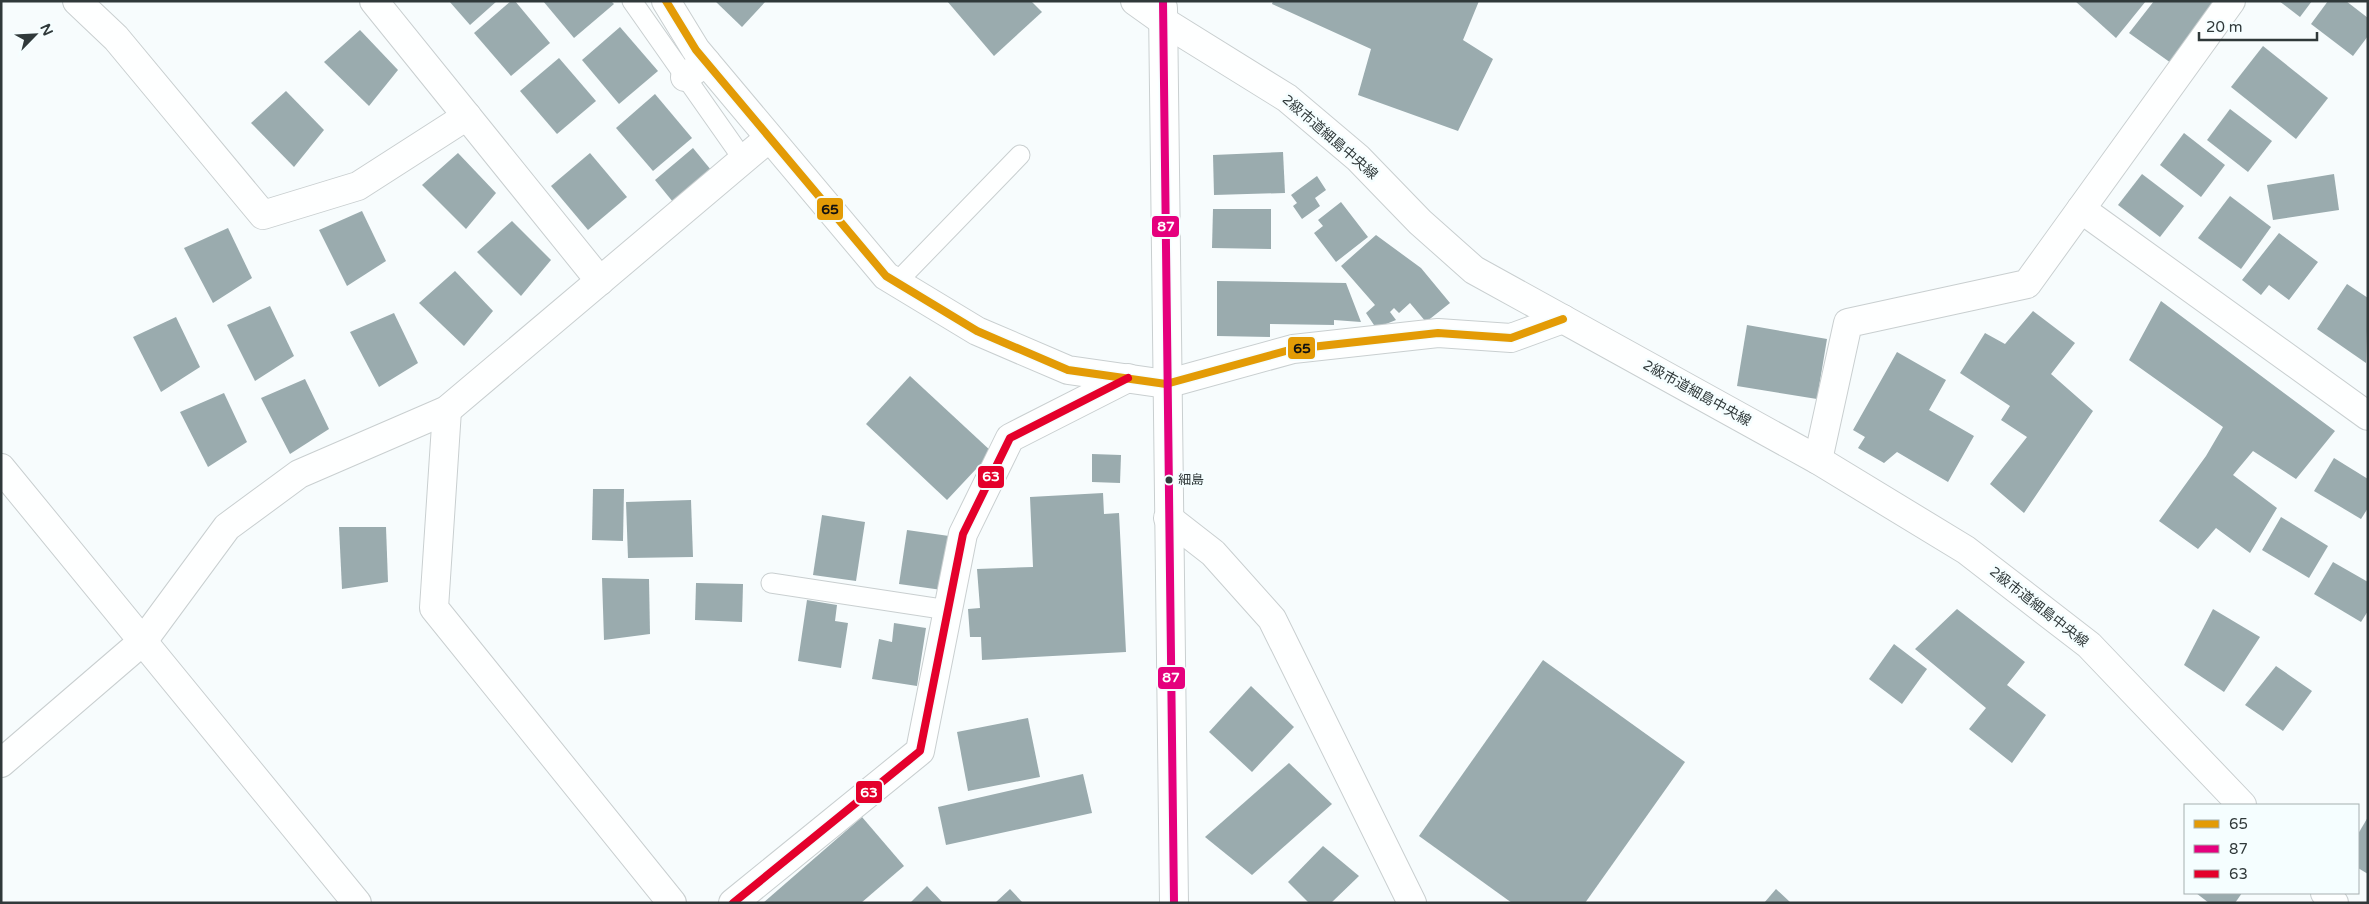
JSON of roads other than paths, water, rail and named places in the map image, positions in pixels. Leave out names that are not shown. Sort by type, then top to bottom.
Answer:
[{"type":"street","points":[[76,1],[116,38],[263,215],[358,186],[467,116]]},
{"type":"street","points":[[374,1],[600,280]]},
{"type":"street","points":[[666,1],[696,50],[695,69],[769,138],[886,276],[977,331],[1068,370],[1166,384],[1293,349],[1438,333],[1511,338],[1563,319]]},
{"type":"street","name":"2級市道細島中央線","points":[[1135,1],[1163,11],[1287,98],[1358,158],[1420,222],[1474,270],[1818,460],[1966,550],[2089,645],[2241,804]]},
{"type":"street","points":[[1818,460],[1848,323],[2026,284],[2231,1]]},
{"type":"street","points":[[1163,11],[1166,384],[1174,903]]},
{"type":"street","points":[[1,763],[143,641],[227,527],[299,474],[447,410],[769,138]]},
{"type":"street","points":[[2081,209],[2368,416]]},
{"type":"street","points":[[733,903],[920,751],[963,534],[1010,438],[1128,378]]},
{"type":"street","points":[[447,410],[434,608],[672,903]]},
{"type":"street","points":[[1,468],[357,903]]},
{"type":"street","points":[[1168,518],[1213,553],[1272,619],[1412,903]]},
{"type":"lane","points":[[632,1],[695,69],[743,160]]},
{"type":"lane","points":[[896,282],[1020,154]]},
{"type":"lane","points":[[771,583],[948,610]]},
{"type":"place","name":"細島","points":[[1169,480]]}]
